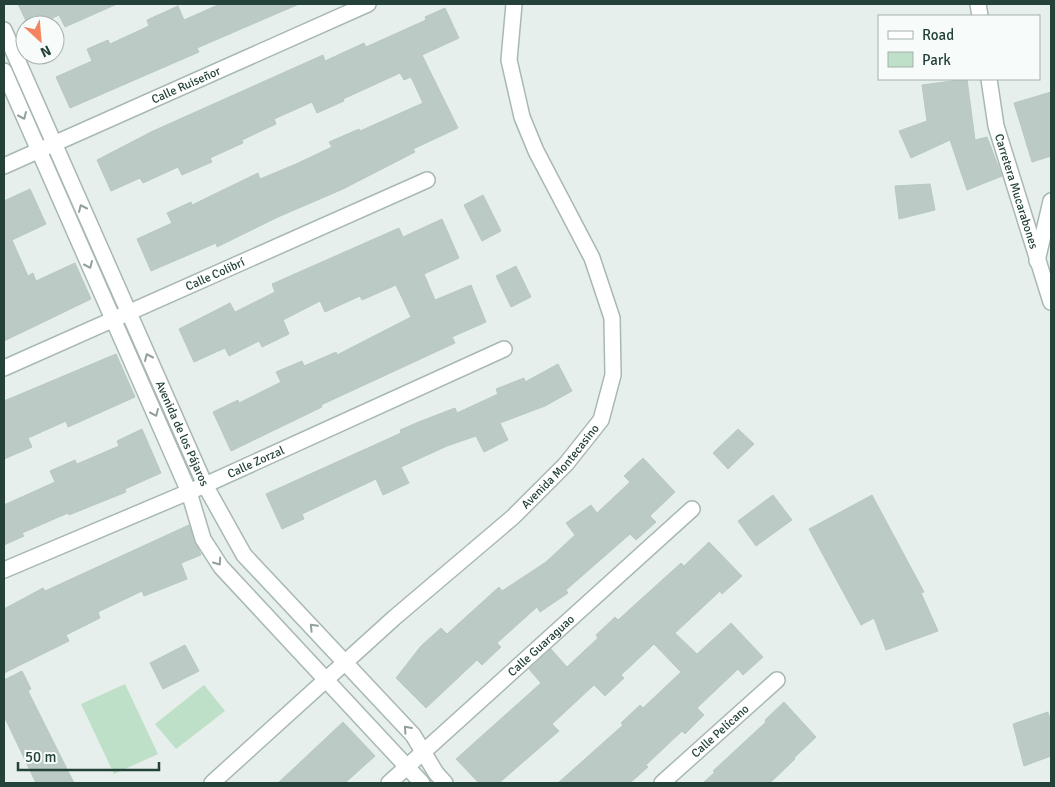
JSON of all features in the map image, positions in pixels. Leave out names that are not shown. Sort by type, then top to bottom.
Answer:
[{"type":"street","name":"Calle Ruiseñor","points":[[4,166],[368,4]]},
{"type":"street","name":"Avenida Montecasino","points":[[212,783],[394,618],[513,517],[566,464],[600,420],[612,375],[612,318],[592,258],[536,151],[522,117],[509,60],[514,4]]},
{"type":"street","name":"Avenida de los Pájaros","points":[[4,30],[205,485],[244,555],[413,735],[445,783]]},
{"type":"street","name":"Avenida de los Pájaros","points":[[4,72],[190,492],[202,540],[221,567],[422,783]]},
{"type":"street","name":"Carretera Mucarabones","points":[[989,80],[996,126],[1051,302]]},
{"type":"street","name":"Calle Colibrí","points":[[4,368],[427,180]]},
{"type":"street","points":[[1038,261],[1051,201]]},
{"type":"street","name":"Calle Zorzal","points":[[4,570],[190,492],[504,349]]},
{"type":"street","name":"Calle Guaraguao","points":[[389,783],[692,508]]},
{"type":"street","name":"Calle Pelícano","points":[[662,783],[777,680]]},
{"type":"green space","points":[[125,684],[158,754],[114,774],[81,704]]},
{"type":"green space","points":[[204,685],[225,711],[176,749],[155,724]]},
{"type":"building","points":[[18,4],[117,4],[65,27],[65,15],[23,15]]},
{"type":"building","points":[[220,4],[299,4],[197,48],[199,52],[70,108],[56,77],[92,61],[87,49],[108,40],[110,44],[149,26],[147,20],[178,6],[184,20]]},
{"type":"building","points":[[445,8],[459,38],[422,55],[458,128],[413,149],[415,152],[343,189],[278,217],[217,247],[216,243],[151,271],[137,239],[172,223],[167,213],[191,202],[192,205],[258,173],[260,179],[296,164],[332,147],[329,142],[359,129],[360,131],[423,103],[411,77],[404,80],[400,73],[317,113],[312,102],[274,119],[276,124],[242,140],[243,143],[210,158],[212,162],[182,175],[178,167],[143,183],[140,178],[111,191],[97,160],[153,131],[323,55],[325,61],[364,43],[366,47],[426,20],[425,17]]},
{"type":"building","points":[[967,80],[975,140],[987,137],[1002,176],[967,190],[950,140],[911,158],[899,131],[927,121],[922,85]]},
{"type":"building","points":[[1051,92],[1051,156],[1032,162],[1014,103]]},
{"type":"building","points":[[930,184],[935,210],[899,219],[895,186]]},
{"type":"building","points":[[30,189],[46,224],[12,240],[28,276],[33,273],[36,281],[75,263],[91,299],[4,341],[4,201]]},
{"type":"building","points":[[483,195],[501,231],[482,241],[464,205]]},
{"type":"building","points":[[442,219],[459,258],[424,274],[435,300],[471,285],[486,322],[452,337],[455,343],[321,405],[322,407],[231,451],[213,412],[238,400],[239,403],[281,382],[276,372],[302,361],[304,366],[336,352],[337,355],[411,317],[396,285],[362,300],[360,296],[325,312],[320,301],[283,320],[289,334],[262,347],[259,341],[229,356],[225,348],[194,362],[179,329],[230,303],[235,312],[275,292],[272,284],[399,228],[403,237]]},
{"type":"building","points":[[516,266],[531,297],[511,307],[496,276]]},
{"type":"building","points":[[116,354],[135,397],[68,427],[66,421],[28,438],[32,447],[4,459],[4,401]]},
{"type":"building","points":[[558,364],[572,391],[545,406],[500,423],[508,440],[484,452],[476,436],[447,446],[401,467],[409,483],[383,495],[376,479],[302,514],[304,519],[282,529],[266,494],[401,433],[400,430],[455,408],[457,413],[498,394],[496,389],[524,378],[525,382]]},
{"type":"building","points":[[142,429],[161,473],[125,489],[126,492],[69,515],[68,513],[22,533],[24,536],[4,545],[4,505],[55,482],[50,471],[75,460],[77,464],[119,446],[117,441]]},
{"type":"building","points":[[738,429],[754,444],[728,469],[713,453]]},
{"type":"building","points":[[643,458],[675,492],[650,516],[656,522],[636,540],[630,534],[566,590],[568,593],[540,612],[537,607],[497,643],[501,647],[482,665],[477,660],[426,708],[396,678],[421,646],[441,628],[447,634],[499,587],[502,591],[546,562],[575,535],[566,523],[591,505],[597,513],[630,482],[624,476]]},
{"type":"building","points":[[773,495],[792,520],[756,546],[738,521]]},
{"type":"building","points":[[872,495],[924,592],[921,593],[938,631],[886,650],[874,618],[861,625],[809,529]]},
{"type":"building","points":[[189,525],[201,555],[181,563],[187,579],[144,596],[142,591],[98,612],[100,618],[66,635],[69,641],[4,673],[4,609],[43,588],[45,591]]},
{"type":"building","points":[[709,542],[742,576],[722,594],[720,591],[675,633],[697,654],[731,623],[763,657],[743,675],[738,669],[697,708],[704,715],[685,734],[682,731],[630,783],[558,783],[623,725],[621,723],[640,705],[643,708],[681,672],[654,644],[621,675],[624,678],[605,696],[594,685],[552,724],[559,731],[499,783],[479,783],[456,759],[541,683],[529,669],[551,649],[567,667],[598,638],[596,635],[615,617],[618,620],[681,563],[684,566]]},
{"type":"building","points":[[185,645],[199,671],[163,689],[150,663]]},
{"type":"building","points":[[22,671],[31,689],[28,691],[74,783],[36,783],[4,716],[4,680]]},
{"type":"building","points":[[784,702],[816,737],[795,759],[770,783],[703,783],[715,772],[713,771],[766,722],[765,720]]},
{"type":"building","points":[[1048,712],[1051,723],[1051,756],[1024,766],[1013,724]]},
{"type":"building","points":[[343,722],[375,756],[345,783],[278,783]]}]
